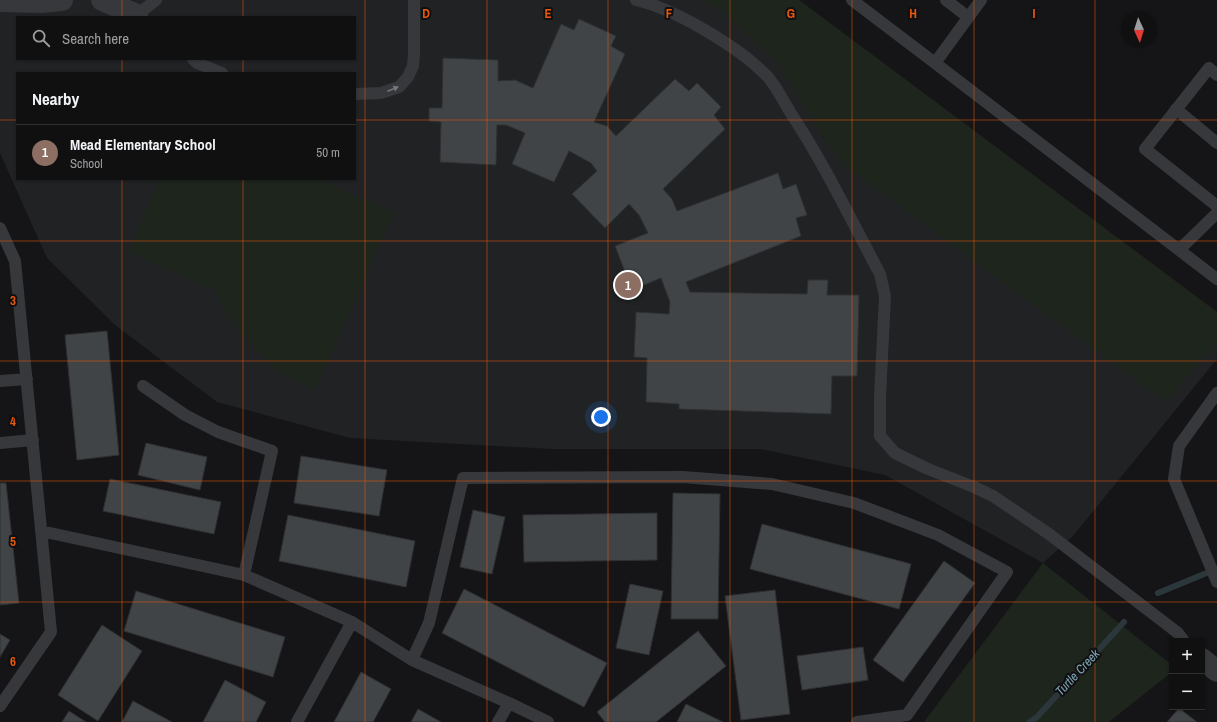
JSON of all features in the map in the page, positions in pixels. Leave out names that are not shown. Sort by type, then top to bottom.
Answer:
[{"type":"street","points":[[0,1],[42,2],[62,0]]},
{"type":"street","points":[[102,0],[139,16]]},
{"type":"street","points":[[1205,661],[1217,671]]},
{"type":"lane","points":[[139,16],[156,0]]},
{"type":"lane","points":[[356,94],[381,93],[399,87],[408,77],[412,66],[414,0]]},
{"type":"lane","points":[[636,0],[647,3],[685,20],[736,50],[767,77],[803,131],[880,274],[885,296],[880,397],[880,436],[895,453],[928,469],[993,496],[1049,534],[1117,585],[1178,633],[1182,638]]},
{"type":"lane","points":[[852,0],[1217,279]]},
{"type":"lane","points":[[946,0],[968,17]]},
{"type":"lane","points":[[935,63],[981,0]]},
{"type":"lane","points":[[194,60],[197,63],[220,72]]},
{"type":"lane","points":[[1217,75],[1209,68],[1145,149],[1217,206]]},
{"type":"lane","points":[[1176,109],[1217,144]]},
{"type":"lane","points":[[1179,250],[1217,213]]},
{"type":"lane","points":[[0,228],[15,260],[51,632],[0,706]]},
{"type":"lane","points":[[0,381],[27,379]]},
{"type":"lane","points":[[143,386],[185,414],[218,432],[272,451],[244,575]]},
{"type":"lane","points":[[1217,393],[1211,408],[1179,446],[1174,479],[1217,582]]},
{"type":"lane","points":[[0,443],[33,440]]},
{"type":"lane","points":[[412,660],[429,623],[463,478],[683,477],[772,484],[854,502],[938,534],[1007,572],[907,715],[857,722]]},
{"type":"lane","points":[[42,531],[244,575],[352,622],[412,660],[548,722]]},
{"type":"lane","points":[[297,722],[352,622]]},
{"type":"lane","points":[[498,722],[509,703]]},
{"type":"shaded area","points":[[0,0],[799,0],[1217,312],[1217,359],[1073,536],[1043,563],[885,475],[761,449],[553,449],[350,438],[217,402],[115,325],[47,258],[0,153]]},
{"type":"shaded area","points":[[700,0],[799,0],[1217,312],[1217,342],[1166,402],[845,166],[829,146],[778,64],[722,10]]},
{"type":"shaded area","points":[[160,180],[319,180],[394,213],[315,390],[283,374],[263,358],[225,312],[214,290],[127,252]]},
{"type":"shaded area","points":[[1043,563],[1169,663],[1169,674],[1109,722],[924,722]]},
{"type":"building","points":[[579,19],[616,36],[611,46],[625,54],[594,122],[607,126],[616,136],[675,79],[689,91],[697,83],[721,107],[714,115],[725,129],[663,189],[672,199],[677,211],[778,173],[783,189],[796,184],[807,215],[796,218],[801,236],[686,282],[690,292],[807,294],[808,280],[828,280],[827,295],[859,295],[857,376],[832,376],[831,414],[679,409],[679,404],[646,402],[647,358],[634,357],[636,312],[669,314],[670,302],[661,278],[632,290],[615,246],[648,233],[639,215],[629,204],[605,228],[572,194],[597,171],[591,163],[569,151],[554,182],[512,164],[525,133],[506,125],[497,125],[496,165],[440,162],[441,122],[429,121],[429,108],[442,108],[443,58],[498,60],[498,81],[515,80],[533,88],[561,24],[574,30]]},
{"type":"building","points":[[107,331],[119,455],[77,460],[65,335]]},
{"type":"building","points":[[146,443],[207,457],[200,490],[138,475]]},
{"type":"building","points":[[301,456],[387,470],[379,516],[294,503]]},
{"type":"building","points":[[110,479],[221,502],[214,534],[103,511]]},
{"type":"building","points":[[0,483],[6,483],[19,603],[0,605]]},
{"type":"building","points":[[673,493],[720,494],[718,619],[671,619]]},
{"type":"building","points":[[473,510],[505,517],[492,574],[460,567]]},
{"type":"building","points":[[657,513],[657,560],[524,562],[523,515]]},
{"type":"building","points":[[288,515],[415,541],[406,587],[279,561]]},
{"type":"building","points":[[762,524],[911,564],[899,609],[750,569]]},
{"type":"building","points":[[944,561],[975,583],[903,682],[873,660]]},
{"type":"building","points":[[630,584],[663,591],[649,655],[616,648]]},
{"type":"building","points":[[464,589],[607,663],[584,707],[442,633]]},
{"type":"building","points":[[775,590],[790,714],[741,720],[725,596]]},
{"type":"building","points":[[136,591],[285,637],[273,677],[124,631]]},
{"type":"building","points":[[102,625],[142,651],[98,721],[58,695]]},
{"type":"building","points":[[698,631],[726,666],[656,722],[605,722],[597,712]]},
{"type":"building","points":[[0,634],[10,640],[0,657]]},
{"type":"building","points":[[863,647],[868,680],[802,690],[797,656]]},
{"type":"building","points":[[361,672],[391,689],[373,722],[334,722]]},
{"type":"building","points":[[225,680],[266,702],[256,722],[203,722]]},
{"type":"building","points":[[133,701],[172,722],[122,722]]},
{"type":"building","points":[[686,704],[723,722],[677,722]]},
{"type":"building","points":[[418,709],[441,722],[411,722]]},
{"type":"building","points":[[1177,710],[1182,710],[1197,722],[1167,722]]},
{"type":"building","points":[[69,711],[86,722],[62,722]]},
{"type":"waterway","name":"Turtle Creek","points":[[1158,593],[1214,570]]},
{"type":"waterway","name":"Turtle Creek","points":[[1030,722],[1037,717],[1124,622]]},
{"type":"place","name":"Mead Elementary School","points":[[628,285]]}]
